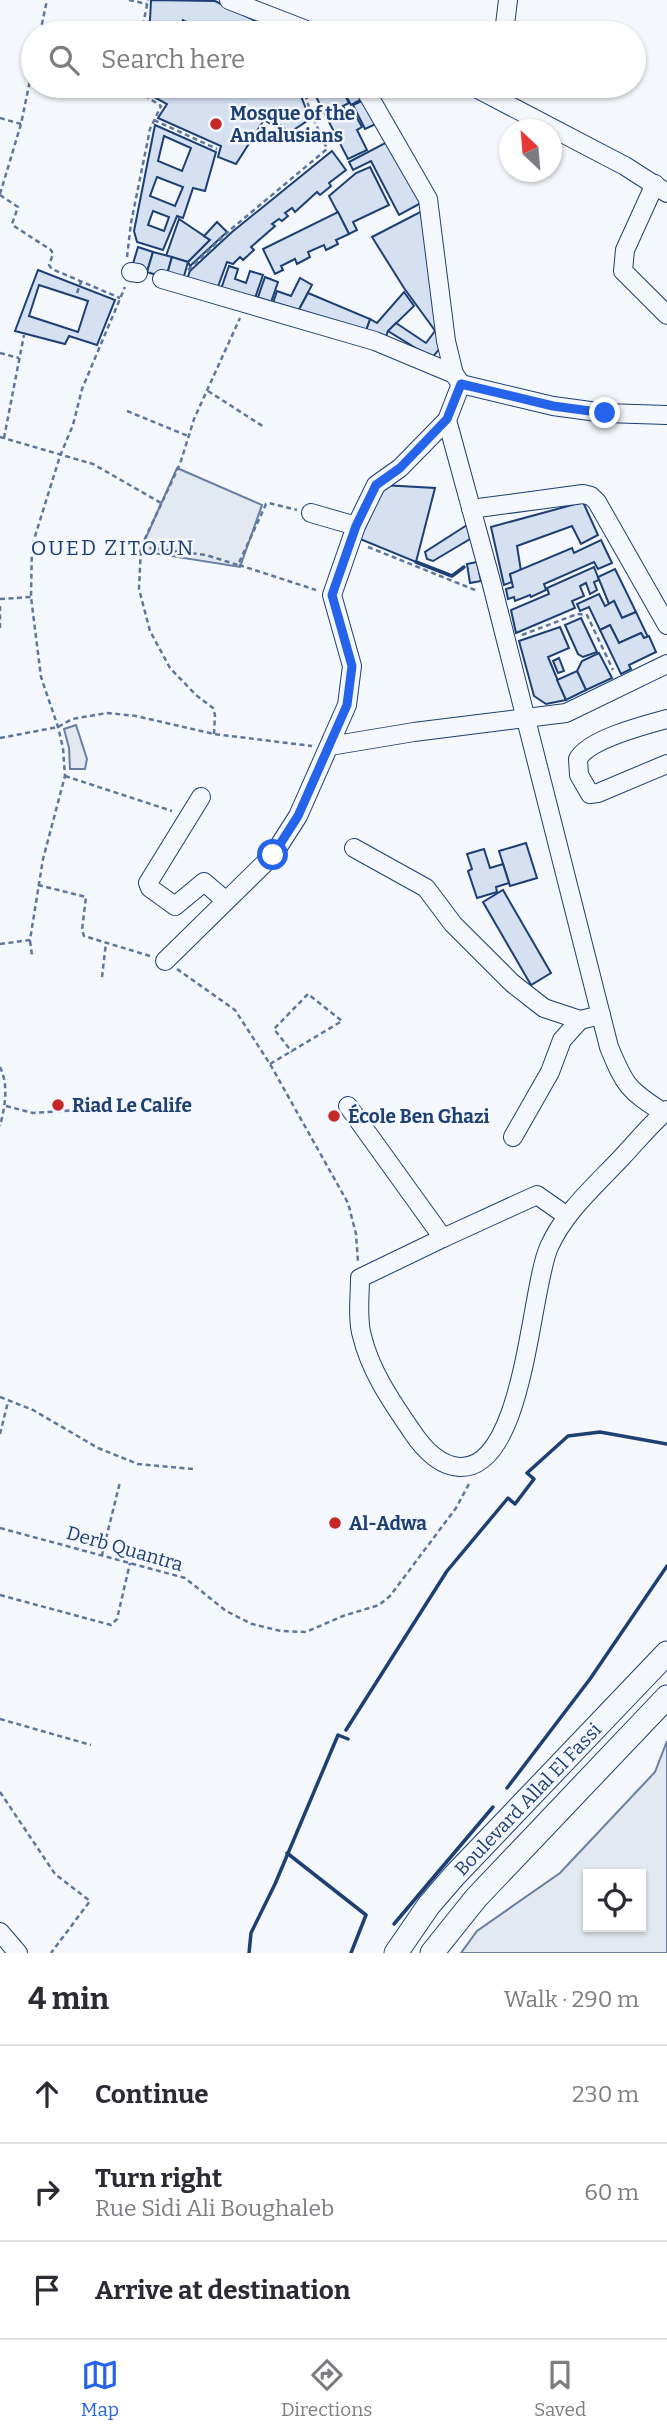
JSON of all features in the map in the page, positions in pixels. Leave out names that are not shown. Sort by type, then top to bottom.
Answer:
[{"type":"main road","name":"Boulevard Allal El Fassi","points":[[396,1953],[429,1905],[454,1876],[667,1653]]},
{"type":"main road","name":"Boulevard Allal El Fassi","points":[[432,1953],[476,1898],[667,1697]]},
{"type":"street","points":[[229,0],[283,21]]},
{"type":"street","points":[[505,21],[508,0]]},
{"type":"street","points":[[370,98],[428,199],[446,341],[457,379],[447,419],[609,1047],[621,1077],[634,1094],[665,1111],[567,1216],[548,1248],[517,1392],[502,1435],[484,1458],[470,1466],[457,1467],[439,1460],[419,1442],[391,1400],[370,1360],[361,1334],[360,1278],[537,1195],[567,1216]]},
{"type":"street","points":[[505,98],[661,189],[625,250],[623,271],[667,315]]},
{"type":"street","points":[[162,279],[375,341],[457,379],[553,406],[605,413],[667,415]]},
{"type":"street","points":[[165,961],[273,855],[298,816],[347,705],[352,666],[332,595],[354,533],[376,485],[400,468],[447,419]]},
{"type":"street","points":[[471,509],[583,494],[591,496],[597,502],[667,625]]},
{"type":"street","points":[[310,513],[354,533]]},
{"type":"street","points":[[330,746],[566,713],[667,664]]},
{"type":"street","points":[[667,719],[588,748],[578,759],[579,775],[590,794],[667,764]]},
{"type":"street","points":[[201,797],[148,883],[150,888],[175,906],[204,881],[225,900]]},
{"type":"street","points":[[354,848],[426,888],[453,925],[512,983],[544,1008],[580,1020],[601,1015]]},
{"type":"street","points":[[513,1137],[550,1072],[562,1040],[580,1020]]},
{"type":"street","points":[[348,1106],[443,1238]]},
{"type":"street","points":[[0,1932],[18,1953]]},
{"type":"path","points":[[43,21],[47,0]]},
{"type":"path","points":[[128,0],[147,2],[145,21]]},
{"type":"path","points":[[26,98],[0,194],[18,207],[12,224],[51,250],[52,269],[120,298]]},
{"type":"path","points":[[32,955],[29,940],[38,886],[65,776],[58,727],[41,677],[31,597],[32,546],[60,456],[73,425],[82,389],[120,298],[134,272],[123,270],[154,120],[161,104],[151,98]]},
{"type":"path","points":[[183,284],[188,269],[327,149],[306,98]]},
{"type":"path","points":[[0,118],[21,124]]},
{"type":"path","points":[[154,120],[217,149]]},
{"type":"path","points":[[77,293],[81,282]]},
{"type":"path","points":[[214,734],[213,708],[170,668],[150,631],[139,589],[141,547],[180,464],[188,436],[246,305]]},
{"type":"path","points":[[24,335],[2,438],[93,464],[161,503]]},
{"type":"path","points":[[0,353],[19,358]]},
{"type":"path","points":[[208,391],[264,427]]},
{"type":"path","points":[[127,411],[188,436]]},
{"type":"path","points":[[239,565],[266,504],[310,513]]},
{"type":"path","points":[[354,533],[472,590],[493,589]]},
{"type":"path","points":[[141,547],[206,555],[332,595]]},
{"type":"path","points":[[0,599],[31,597]]},
{"type":"path","points":[[0,606],[0,631]]},
{"type":"path","points":[[506,641],[577,614],[587,615],[621,687]]},
{"type":"path","points":[[0,738],[58,727],[72,719],[107,713],[136,716],[214,734],[330,746]]},
{"type":"path","points":[[65,776],[172,811]]},
{"type":"path","points":[[38,886],[84,895],[86,901],[83,934],[165,961],[235,1010],[270,1064],[348,1203],[356,1234],[360,1278]]},
{"type":"path","points":[[0,944],[29,940]]},
{"type":"path","points":[[102,977],[106,943]]},
{"type":"path","points":[[270,1064],[292,1052],[342,1021],[308,994],[274,1030],[292,1052]]},
{"type":"path","points":[[0,1067],[5,1077],[6,1106],[0,1126]]},
{"type":"path","points":[[6,1106],[33,1113],[78,1110]]},
{"type":"path","points":[[0,1397],[33,1410],[98,1448],[138,1464],[193,1469]]},
{"type":"path","points":[[0,1434],[8,1402]]},
{"type":"path","name":"Derb Quantra","points":[[0,1528],[185,1578],[226,1611],[252,1624],[281,1631],[306,1632],[343,1616],[379,1605],[390,1596],[456,1508],[484,1458]]},
{"type":"path","points":[[102,1555],[120,1482]]},
{"type":"path","points":[[0,1595],[111,1625],[117,1619],[130,1563]]},
{"type":"path","points":[[0,1719],[91,1745]]},
{"type":"path","points":[[0,1792],[55,1874],[90,1901],[51,1953]]},
{"type":"shaded area","points":[[177,468],[262,505],[240,567],[140,551]]},
{"type":"shaded area","points":[[76,725],[87,759],[85,769],[70,769],[69,748],[64,729]]},
{"type":"shaded area","points":[[667,1741],[667,1953],[461,1953],[477,1931],[560,1873],[655,1772]]},
{"type":"building","points":[[151,0],[215,1],[256,21],[149,21]]},
{"type":"building","name":"Mosque of the Andalusians","points":[[156,98],[302,98],[310,119],[289,133],[277,122],[274,126],[264,120],[236,164],[218,157],[221,146],[158,118],[167,104]]},
{"type":"building","points":[[317,98],[346,98],[349,103],[343,106],[350,119],[356,116],[362,127],[357,130],[367,150],[348,159]]},
{"type":"building","points":[[347,98],[364,98],[351,105]]},
{"type":"building","points":[[366,99],[378,123],[365,129],[353,105]]},
{"type":"building","points":[[155,125],[216,152],[205,191],[193,188],[183,218],[177,216],[163,250],[137,242],[134,231]],"holes":[[[164,136],[191,148],[182,171],[158,161]],[[157,177],[183,187],[175,206],[150,196]],[[153,211],[169,217],[164,231],[148,225]]]},
{"type":"building","points":[[389,141],[421,203],[399,215],[371,161],[353,170],[349,162]]},
{"type":"building","points":[[332,151],[346,170],[329,183],[331,186],[320,195],[317,192],[295,212],[292,208],[285,213],[288,216],[282,221],[279,219],[272,224],[275,226],[251,247],[254,250],[243,260],[240,257],[233,264],[227,262],[216,292],[186,282],[190,271],[232,232]]},
{"type":"building","points":[[370,167],[389,205],[353,222],[357,230],[349,234],[329,196],[356,173]]},
{"type":"building","points":[[426,209],[444,343],[404,288],[372,237]]},
{"type":"building","points":[[338,212],[349,234],[336,240],[338,244],[326,250],[324,245],[308,252],[310,257],[297,264],[295,259],[281,266],[283,270],[275,274],[263,249]]},
{"type":"building","points":[[179,219],[210,240],[188,262],[166,256]]},
{"type":"building","points":[[217,222],[227,232],[190,266],[188,262],[210,240],[204,236]]},
{"type":"building","points":[[138,247],[153,252],[147,272],[132,267]]},
{"type":"building","points":[[153,252],[172,257],[166,278],[147,272]]},
{"type":"building","points":[[172,257],[188,262],[182,283],[166,278]]},
{"type":"building","points":[[229,266],[238,269],[235,279],[246,283],[250,271],[263,275],[253,304],[220,292]]},
{"type":"building","points":[[38,270],[115,300],[97,345],[69,336],[65,344],[15,331]],"holes":[[[39,285],[88,301],[78,332],[29,316]]]},
{"type":"building","points":[[265,277],[278,282],[269,308],[256,303]]},
{"type":"building","points":[[300,278],[312,285],[296,315],[271,309],[277,291],[291,296]]},
{"type":"building","points":[[404,292],[414,306],[388,331],[384,342],[365,333],[370,319],[377,323]]},
{"type":"building","points":[[308,293],[370,319],[365,333],[296,315]]},
{"type":"building","points":[[396,323],[426,343],[435,331],[444,343],[432,358],[388,331]]},
{"type":"building","points":[[382,485],[435,488],[416,562],[360,539]]},
{"type":"building","points":[[583,502],[598,535],[581,544],[572,526],[517,546],[521,571],[510,574],[512,582],[504,585],[491,527]]},
{"type":"building","points":[[467,525],[470,539],[433,561],[427,559],[425,552]]},
{"type":"building","points":[[601,540],[612,563],[598,569],[594,562],[544,584],[546,590],[531,597],[530,595],[515,601],[514,597],[508,599],[506,589],[513,587],[510,574],[572,548],[574,553]]},
{"type":"building","points":[[477,562],[481,581],[470,583],[467,564]]},
{"type":"building","points":[[594,567],[599,580],[594,582],[597,590],[590,594],[586,583],[580,586],[584,596],[572,601],[575,608],[516,633],[511,610],[549,594],[547,588]]},
{"type":"building","points":[[615,569],[636,612],[622,618],[614,601],[609,604],[598,577]]},
{"type":"building","points":[[599,594],[605,606],[614,601],[622,618],[636,612],[648,637],[644,638],[641,633],[619,643],[610,625],[600,630],[589,607],[580,611],[577,604]]},
{"type":"building","points":[[581,618],[597,652],[583,657],[578,654],[565,625]]},
{"type":"building","points":[[610,625],[619,643],[641,633],[644,638],[649,636],[656,652],[629,665],[631,669],[621,674],[600,630]]},
{"type":"building","points":[[560,627],[569,648],[548,657],[566,700],[546,704],[534,696],[519,641]]},
{"type":"building","points":[[599,653],[612,678],[586,690],[577,671],[582,661]]},
{"type":"building","points":[[559,658],[564,671],[558,673],[553,661]]},
{"type":"building","points":[[577,671],[586,690],[566,700],[557,680]]},
{"type":"building","points":[[526,843],[537,878],[510,886],[499,851]]},
{"type":"building","points":[[484,849],[490,868],[503,864],[509,883],[496,887],[497,892],[477,898],[468,871],[472,869],[467,854]]},
{"type":"building","points":[[503,890],[551,973],[531,985],[483,902]]},
{"type":"wall","points":[[416,562],[452,576],[464,567]]},
{"type":"wall","points":[[346,1730],[447,1571],[508,1498],[515,1504],[534,1479],[527,1473],[568,1436],[600,1432],[667,1444]]},
{"type":"wall","points":[[507,1788],[590,1679],[667,1566]]},
{"type":"wall","points":[[249,1953],[251,1933],[275,1884],[338,1735],[348,1739]]},
{"type":"wall","points":[[394,1924],[493,1807]]},
{"type":"wall","points":[[287,1853],[366,1915],[351,1953]]},
{"type":"place","name":"Mosque of the Andalusians","points":[[216,124]]},
{"type":"place","name":"Riad Le Calife","points":[[58,1105]]},
{"type":"place","name":"École Ben Ghazi","points":[[334,1116]]},
{"type":"place","name":"Al-Adwa","points":[[335,1523]]},
{"type":"district","name":"OUED ZITOUN","points":[[113,548]]},
{"type":"route","points":[[273,855],[298,816],[347,705],[352,666],[332,595],[356,526],[376,485],[400,468],[447,419],[461,384],[553,406],[605,413]]}]
